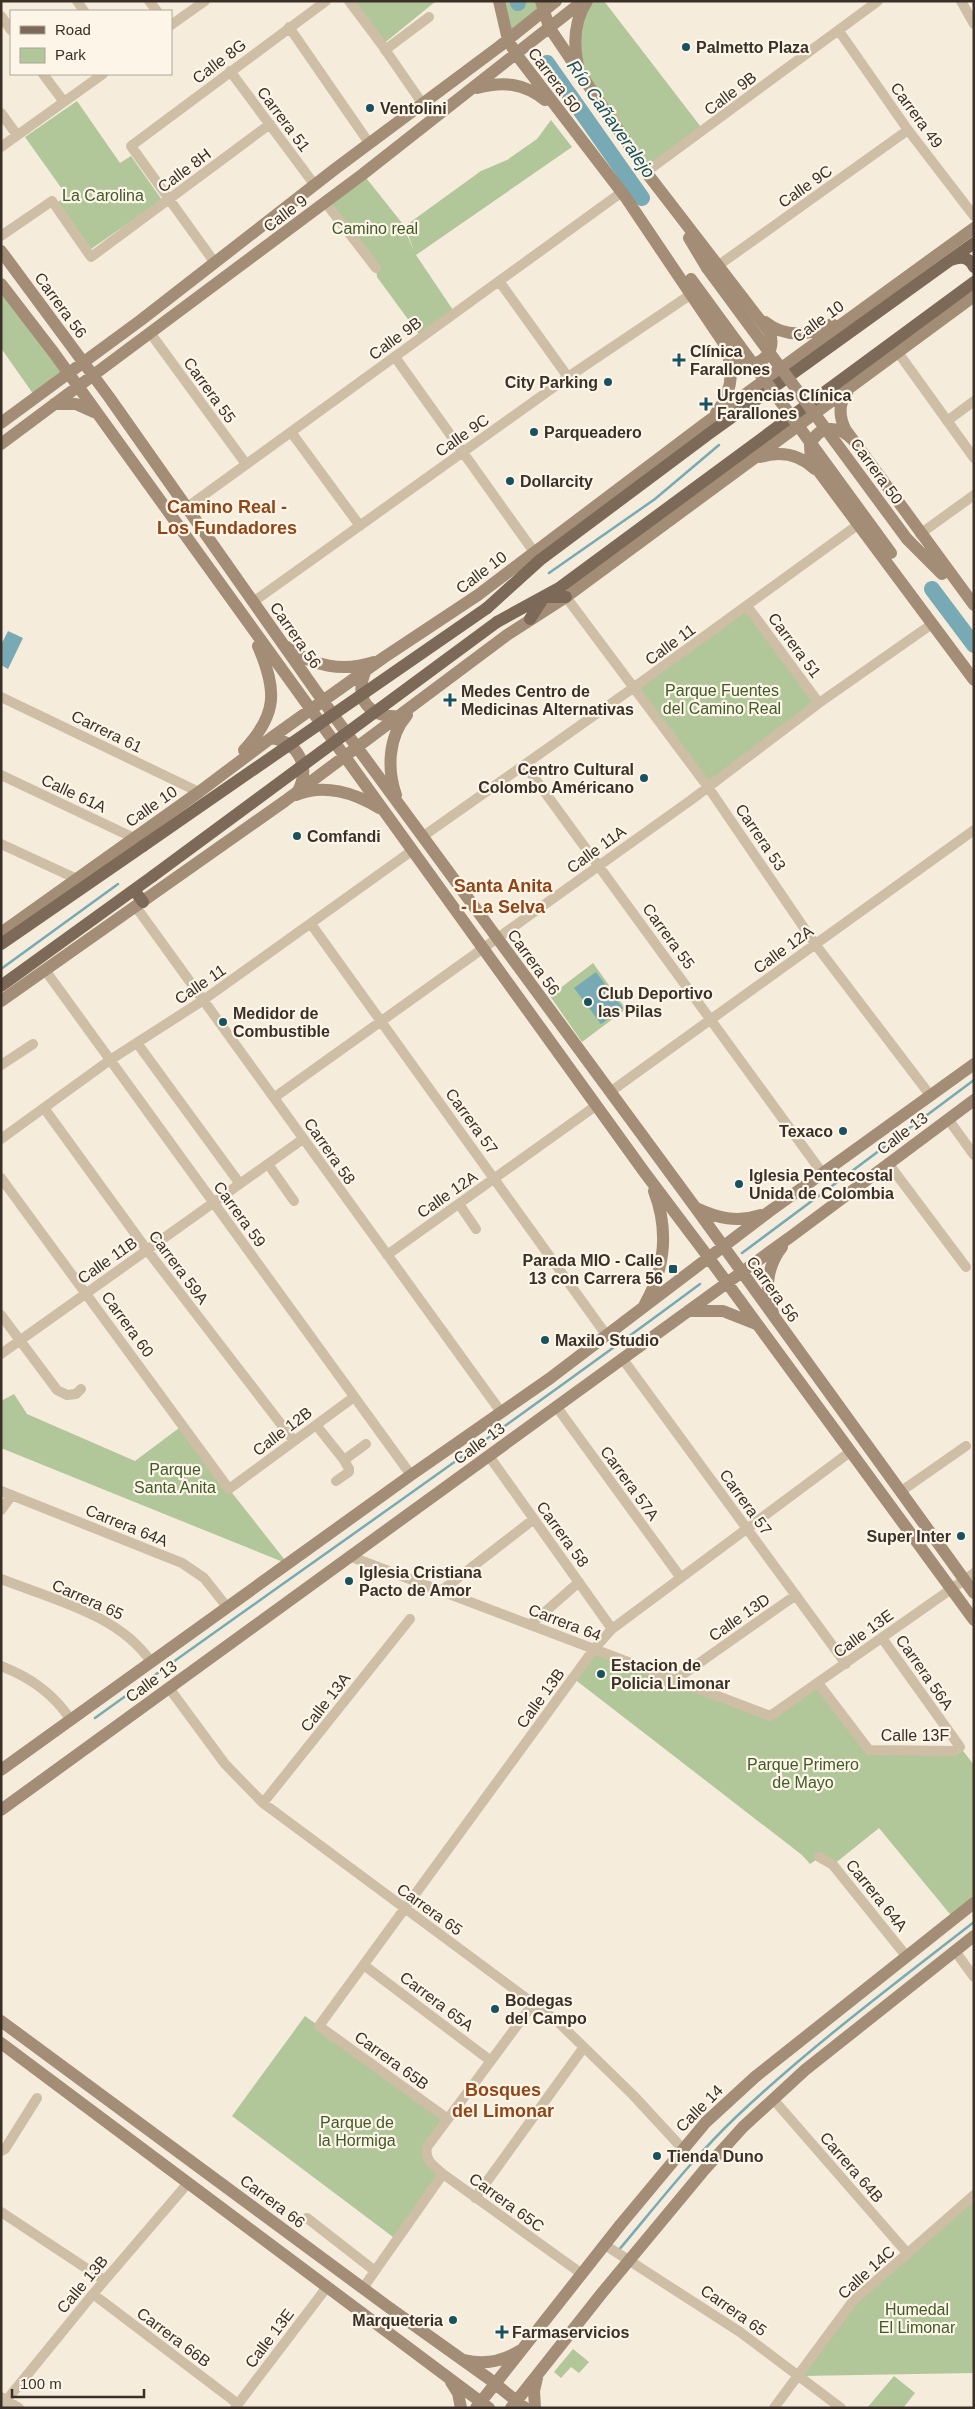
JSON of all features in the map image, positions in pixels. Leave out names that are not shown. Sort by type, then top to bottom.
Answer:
[{"type":"main road","name":"Calle 10","points":[[1,944],[95,872],[138,842],[487,608],[537,556],[640,479],[974,243]]},
{"type":"main road","points":[[945,263],[961,258],[968,260],[974,267]]},
{"type":"main road","points":[[1,986],[497,622],[544,597],[970,289],[974,276]]},
{"type":"main road","points":[[544,597],[566,597]]},
{"type":"main road","points":[[530,619],[544,597]]},
{"type":"main road","points":[[134,890],[139,904]]},
{"type":"street","points":[[172,24],[205,1]]},
{"type":"street","name":"Calle 8G","points":[[169,200],[130,146],[326,1]]},
{"type":"street","points":[[348,1],[422,103]]},
{"type":"street","name":"Carrera 50","points":[[499,1],[511,37],[554,107],[691,279],[890,554],[932,624]]},
{"type":"street","name":"Calle 9","points":[[1,423],[215,263],[314,184],[511,37],[541,9],[556,1]]},
{"type":"street","name":"Calle 9","points":[[1,444],[363,174],[583,1]]},
{"type":"street","points":[[580,73],[575,53],[575,33],[579,16],[588,1]]},
{"type":"street","name":"Calle 9B","points":[[646,172],[878,1]]},
{"type":"street","points":[[961,1],[974,24]]},
{"type":"street","name":"Carrera 50","points":[[541,9],[547,29],[580,73],[646,172],[713,267],[907,539],[974,606]]},
{"type":"street","points":[[1,16],[10,29]]},
{"type":"street","points":[[385,50],[429,17]]},
{"type":"street","points":[[289,27],[369,143]]},
{"type":"street","name":"Carrera 49","points":[[839,31],[908,130],[974,216]]},
{"type":"street","name":"Carrera 51","points":[[230,71],[314,184]]},
{"type":"street","points":[[44,75],[64,102]]},
{"type":"street","points":[[1,147],[102,75]]},
{"type":"street","points":[[473,89],[494,84],[513,84],[533,91],[554,107]]},
{"type":"street","points":[[1,113],[17,135]]},
{"type":"street","name":"Calle 8H","points":[[1,236],[52,201],[91,257],[270,124]]},
{"type":"street","name":"Calle 9C","points":[[713,267],[908,130]]},
{"type":"street","points":[[335,169],[363,174]]},
{"type":"street","name":"Carrera 50","points":[[622,192],[723,343]]},
{"type":"street","name":"Calle 9B","points":[[186,508],[622,192]]},
{"type":"street","points":[[169,200],[215,263]]},
{"type":"street","points":[[325,202],[376,268]]},
{"type":"street","points":[[272,243],[279,213]]},
{"type":"street","name":"Calle 10","points":[[640,479],[703,425],[974,228]]},
{"type":"street","name":"Carrera 56","points":[[1,251],[109,397],[323,702],[345,757],[645,1173],[728,1283],[974,1620]]},
{"type":"street","name":"Carrera 50","points":[[713,267],[758,316]]},
{"type":"street","points":[[499,282],[568,377]]},
{"type":"street","name":"Carrera 56","points":[[1,284],[68,373],[311,710]]},
{"type":"street","points":[[1,1001],[285,801],[530,619],[566,597],[853,386],[970,289]]},
{"type":"street","name":"Calle 9C","points":[[253,602],[463,454],[568,377],[690,295]]},
{"type":"street","points":[[758,316],[777,330],[793,334],[805,334],[824,328],[871,302]]},
{"type":"street","points":[[723,343],[733,357],[742,363],[752,365],[762,361],[769,354],[772,344],[770,333],[758,316]]},
{"type":"street","name":"Carrera 55","points":[[150,334],[246,464]]},
{"type":"street","points":[[703,425],[721,406],[729,390],[730,364],[723,343]]},
{"type":"street","points":[[897,351],[974,458]]},
{"type":"street","points":[[395,357],[537,556]]},
{"type":"street","points":[[109,397],[107,378],[113,362]]},
{"type":"street","name":"Carrera 50","points":[[853,386],[844,396],[840,414],[845,429],[974,606]]},
{"type":"street","points":[[947,421],[974,401]]},
{"type":"street","points":[[54,404],[76,404],[96,413]]},
{"type":"street","points":[[817,471],[811,461],[809,450],[815,435],[824,429],[835,428],[846,432],[853,440]]},
{"type":"street","points":[[291,432],[360,526]]},
{"type":"street","points":[[749,462],[768,454],[785,454],[802,459],[817,471]]},
{"type":"street","name":"Carrera 50","points":[[817,471],[859,524],[974,680]]},
{"type":"street","points":[[920,534],[974,495]]},
{"type":"street","name":"Calle 11","points":[[422,837],[633,688],[859,524]]},
{"type":"street","name":"Calle 10","points":[[138,842],[225,771],[384,658],[537,556]]},
{"type":"street","name":"Carrera 53","points":[[566,597],[708,787],[815,944],[930,1095]]},
{"type":"street","name":"Carrera 51","points":[[747,606],[819,703]]},
{"type":"street","points":[[225,771],[261,730],[271,702],[269,672],[248,623]]},
{"type":"street","name":"Calle 11A","points":[[275,1097],[708,787],[819,703],[932,624]]},
{"type":"street","points":[[276,636],[303,657],[326,666],[351,667],[384,658]]},
{"type":"street","points":[[364,672],[361,691],[370,709],[383,716],[399,716]]},
{"type":"street","points":[[314,779],[327,756],[339,700],[354,680]]},
{"type":"street","name":"Carrera 61","points":[[1,697],[199,792]]},
{"type":"street","points":[[411,821],[392,782],[391,749],[395,733],[417,704]]},
{"type":"street","points":[[311,710],[332,726]]},
{"type":"street","points":[[276,735],[304,725],[358,729],[387,725]]},
{"type":"street","name":"Carrera 56","points":[[332,726],[357,748],[694,1207],[900,1492],[969,1576],[974,1593]]},
{"type":"street","points":[[276,735],[298,753],[304,768],[302,784],[298,791]]},
{"type":"street","name":"Carrera 55","points":[[525,764],[823,1174]]},
{"type":"street","name":"Calle 61A","points":[[1,775],[138,842]]},
{"type":"street","points":[[285,801],[299,794],[316,790],[333,790],[366,800],[380,809],[392,821]]},
{"type":"street","name":"Calle 12A","points":[[610,1092],[974,830]]},
{"type":"street","points":[[1,844],[77,879]]},
{"type":"street","name":"Calle 11","points":[[1,1139],[110,1060],[202,1001],[413,850]]},
{"type":"street","name":"Calle 10","points":[[4,928],[77,879],[95,872]]},
{"type":"street","name":"Carrera 58","points":[[139,904],[202,1001],[275,1097],[303,1139],[501,1412]]},
{"type":"street","name":"Carrera 57","points":[[311,924],[607,1336]]},
{"type":"street","name":"Carrera 59","points":[[45,970],[410,1475]]},
{"type":"street","points":[[137,1043],[240,1184]]},
{"type":"street","points":[[1,1065],[33,1044]]},
{"type":"street","name":"Calle 13","points":[[1,1770],[410,1475],[607,1336],[770,1211],[974,1064]]},
{"type":"street","name":"Calle 13","points":[[1,1810],[728,1283],[974,1100]]},
{"type":"street","name":"Calle 12A","points":[[387,1254],[597,1104]]},
{"type":"street","name":"Carrera 59A","points":[[44,1108],[147,1250],[294,1441]]},
{"type":"street","points":[[948,1119],[974,1155]]},
{"type":"street","name":"Calle 11B","points":[[1,1354],[303,1139]]},
{"type":"street","points":[[888,1163],[966,1267]]},
{"type":"street","points":[[268,1164],[294,1201]]},
{"type":"street","points":[[643,1308],[658,1276],[664,1244],[661,1211],[645,1173]]},
{"type":"street","name":"Carrera 60","points":[[1,1178],[229,1489]]},
{"type":"street","points":[[459,1204],[476,1229]]},
{"type":"street","points":[[694,1207],[714,1216],[736,1220],[750,1218],[770,1211]]},
{"type":"street","points":[[778,1324],[769,1298],[770,1271],[777,1252],[793,1235]]},
{"type":"street","points":[[688,1312],[709,1310],[729,1312],[759,1326]]},
{"type":"street","points":[[1,1315],[58,1390],[67,1395],[76,1394],[81,1389]]},
{"type":"street","name":"Carrera 57","points":[[622,1358],[846,1664]]},
{"type":"street","name":"Calle 12B","points":[[229,1489],[354,1397]]},
{"type":"street","name":"Carrera 57A","points":[[556,1406],[681,1578]]},
{"type":"street","points":[[316,1425],[349,1469],[349,1472],[336,1481]]},
{"type":"street","points":[[344,1460],[366,1444]]},
{"type":"street","points":[[900,1492],[966,1446]]},
{"type":"street","name":"Calle 13B","points":[[319,2026],[594,1649],[612,1629],[850,1452]]},
{"type":"street","name":"Carrera 58","points":[[488,1456],[612,1629]]},
{"type":"street","name":"Carrera 64A","points":[[1,1491],[182,1563],[204,1578],[227,1607]]},
{"type":"street","points":[[1,1510],[12,1496]]},
{"type":"street","points":[[441,1591],[534,1519]]},
{"type":"street","name":"Carrera 64","points":[[349,1556],[770,1716]]},
{"type":"street","name":"Calle 13E","points":[[770,1716],[969,1576]]},
{"type":"street","name":"Carrera 65","points":[[1,1579],[111,1623],[135,1641],[151,1662]]},
{"type":"street","points":[[530,1625],[579,1582]]},
{"type":"street","name":"Calle 13D","points":[[675,1680],[796,1595]]},
{"type":"street","name":"Calle 13A","points":[[263,1803],[410,1619]]},
{"type":"street","name":"Carrera 56A","points":[[882,1638],[960,1748]]},
{"type":"street","points":[[1,1666],[26,1677],[46,1691],[55,1699],[71,1720]]},
{"type":"street","name":"Calle 13F","points":[[818,1683],[869,1750],[954,1751],[960,1748]]},
{"type":"street","name":"Carrera 65","points":[[169,1688],[225,1764],[263,1803],[557,2021],[682,2148]]},
{"type":"street","name":"Carrera 64A","points":[[819,1858],[833,1865],[907,1957]]},
{"type":"street","name":"Calle 14","points":[[482,2406],[525,2346],[682,2148],[706,2122],[755,2077],[974,1903]]},
{"type":"street","points":[[518,2405],[541,2371],[602,2293],[705,2169],[743,2127],[805,2070],[974,1936]]},
{"type":"street","points":[[955,1951],[974,1977]]},
{"type":"street","name":"Carrera 65A","points":[[364,1966],[491,2061]]},
{"type":"street","points":[[448,2118],[533,2004]]},
{"type":"street","name":"Carrera 66","points":[[1,2021],[387,2306],[496,2384],[518,2405]]},
{"type":"street","name":"Carrera 65B","points":[[319,2026],[448,2118]]},
{"type":"street","points":[[1,2043],[375,2322],[482,2406]]},
{"type":"street","points":[[475,2198],[584,2047]]},
{"type":"street","points":[[85,2106],[96,2091]]},
{"type":"street","points":[[1,2151],[5,2149],[38,2098]]},
{"type":"street","name":"Carrera 64B","points":[[773,2099],[908,2254]]},
{"type":"street","name":"Carrera 65C","points":[[448,2118],[427,2147],[428,2160],[475,2198],[582,2274]]},
{"type":"street","points":[[363,2288],[443,2174]]},
{"type":"street","name":"Calle 13B","points":[[3,2402],[92,2294],[188,2183]]},
{"type":"street","name":"Calle 14C","points":[[774,2408],[800,2376],[828,2333],[854,2301],[974,2195]]},
{"type":"street","points":[[1,2212],[104,2280]]},
{"type":"street","points":[[307,2218],[376,2271]]},
{"type":"street","points":[[266,2241],[278,2226]]},
{"type":"street","name":"Carrera 65","points":[[605,2245],[740,2332],[841,2408]]},
{"type":"street","name":"Calle 13E","points":[[237,2406],[327,2287]]},
{"type":"street","name":"Carrera 66B","points":[[92,2294],[237,2406]]},
{"type":"street","points":[[375,2322],[385,2318],[387,2306]]},
{"type":"street","points":[[458,2358],[473,2362],[490,2362],[509,2356],[525,2346]]},
{"type":"street","points":[[535,2408],[534,2391],[541,2371]]},
{"type":"street","points":[[442,2374],[456,2389],[461,2408]]},
{"type":"street","points":[[3,2402],[19,2408]]},
{"type":"green space","points":[[349,1],[436,1],[382,45]]},
{"type":"green space","points":[[499,1],[556,1],[508,40]]},
{"type":"green space","points":[[587,1],[604,1],[704,131],[646,172],[580,73],[581,10]]},
{"type":"green space","name":"La Carolina","points":[[77,101],[120,163],[131,156],[162,200],[91,249],[58,202],[67,196],[25,137]]},
{"type":"green space","name":"Camino real","points":[[551,120],[572,147],[416,255],[455,313],[421,337],[377,277],[376,268],[325,203],[363,174],[402,223],[414,251],[405,226],[481,171],[507,160],[537,139]]},
{"type":"green space","points":[[1,284],[69,373],[36,398],[1,348]]},
{"type":"green space","name":"Parque Fuentes del Camino Real","points":[[747,606],[819,703],[708,787],[633,688]]},
{"type":"green space","name":"Club Deportivo las Pilas","points":[[593,963],[626,1009],[582,1042],[550,996]]},
{"type":"green space","name":"Parque Santa Anita","points":[[14,1394],[27,1414],[135,1461],[183,1425],[229,1489],[288,1564],[1,1448],[1,1398],[3,1400]]},
{"type":"green space","name":"Parque Primero de Mayo","points":[[594,1649],[770,1716],[818,1683],[869,1750],[960,1747],[974,1765],[974,1903],[954,1919],[879,1828],[833,1865],[819,1858],[810,1864],[802,1855],[573,1678]]},
{"type":"green space","name":"Parque de la Hormiga","points":[[305,2016],[448,2119],[426,2153],[443,2174],[397,2240],[232,2116]]},
{"type":"green space","name":"Humedal El Limonar","points":[[974,2195],[974,2373],[800,2376],[839,2319]]},
{"type":"green space","points":[[573,2349],[589,2362],[579,2373],[571,2367],[561,2378],[554,2372]]},
{"type":"green space","points":[[894,2376],[915,2393],[903,2408],[867,2408]]},
{"type":"water","points":[[8,631],[23,638],[8,669],[1,665],[1,645]]},
{"type":"water","points":[[596,972],[623,1008],[601,1024],[574,988]]},
{"type":"waterway","name":"Río Cañaveralejo","points":[[547,63],[642,198]]},
{"type":"waterway","points":[[549,573],[655,499],[719,445]]},
{"type":"waterway","name":"Río Cañaveralejo","points":[[932,589],[974,645]]},
{"type":"waterway","points":[[1,969],[118,884]]},
{"type":"waterway","points":[[742,1253],[974,1080]]},
{"type":"waterway","points":[[95,1718],[550,1394],[700,1284]]},
{"type":"waterway","points":[[618,2251],[720,2133],[764,2091],[822,2041],[974,1922]]},
{"type":"place","name":"Palmetto Plaza","points":[[686,47]]},
{"type":"place","name":"Ventolini","points":[[370,108]]},
{"type":"place","name":"Clínica Farallones","points":[[679,360]]},
{"type":"place","name":"City Parking","points":[[608,382]]},
{"type":"place","name":"Urgencias Clínica Farallones","points":[[706,404]]},
{"type":"place","name":"Parqueadero","points":[[534,432]]},
{"type":"place","name":"Dollarcity","points":[[510,481]]},
{"type":"place","name":"Medes Centro de Medicinas Alternativas","points":[[450,700]]},
{"type":"place","name":"Centro Cultural Colombo Américano","points":[[644,778]]},
{"type":"place","name":"Comfandi","points":[[297,836]]},
{"type":"place","name":"Club Deportivo las Pilas","points":[[588,1002]]},
{"type":"place","name":"Medidor de Combustible","points":[[223,1022]]},
{"type":"place","name":"Texaco","points":[[843,1131]]},
{"type":"place","name":"Iglesia Pentecostal Unida de Colombia","points":[[739,1184]]},
{"type":"place","name":"Parada MIO - Calle 13 con Carrera 56","points":[[673,1269]]},
{"type":"place","name":"Maxilo Studio","points":[[545,1340]]},
{"type":"place","name":"Super Inter","points":[[961,1536]]},
{"type":"place","name":"Iglesia Cristiana Pacto de Amor","points":[[349,1581]]},
{"type":"place","name":"Estacion de Policia Limonar","points":[[601,1674]]},
{"type":"place","name":"Bodegas del Campo","points":[[495,2009]]},
{"type":"place","name":"Tienda Duno","points":[[657,2156]]},
{"type":"place","name":"Marqueteria","points":[[453,2320]]},
{"type":"place","name":"Farmaservicios","points":[[502,2332]]},
{"type":"district","name":"Camino Real - Los Fundadores","points":[[227,517]]},
{"type":"district","name":"Santa Anita - La Selva","points":[[503,896]]},
{"type":"district","name":"Bosques del Limonar","points":[[503,2100]]}]
